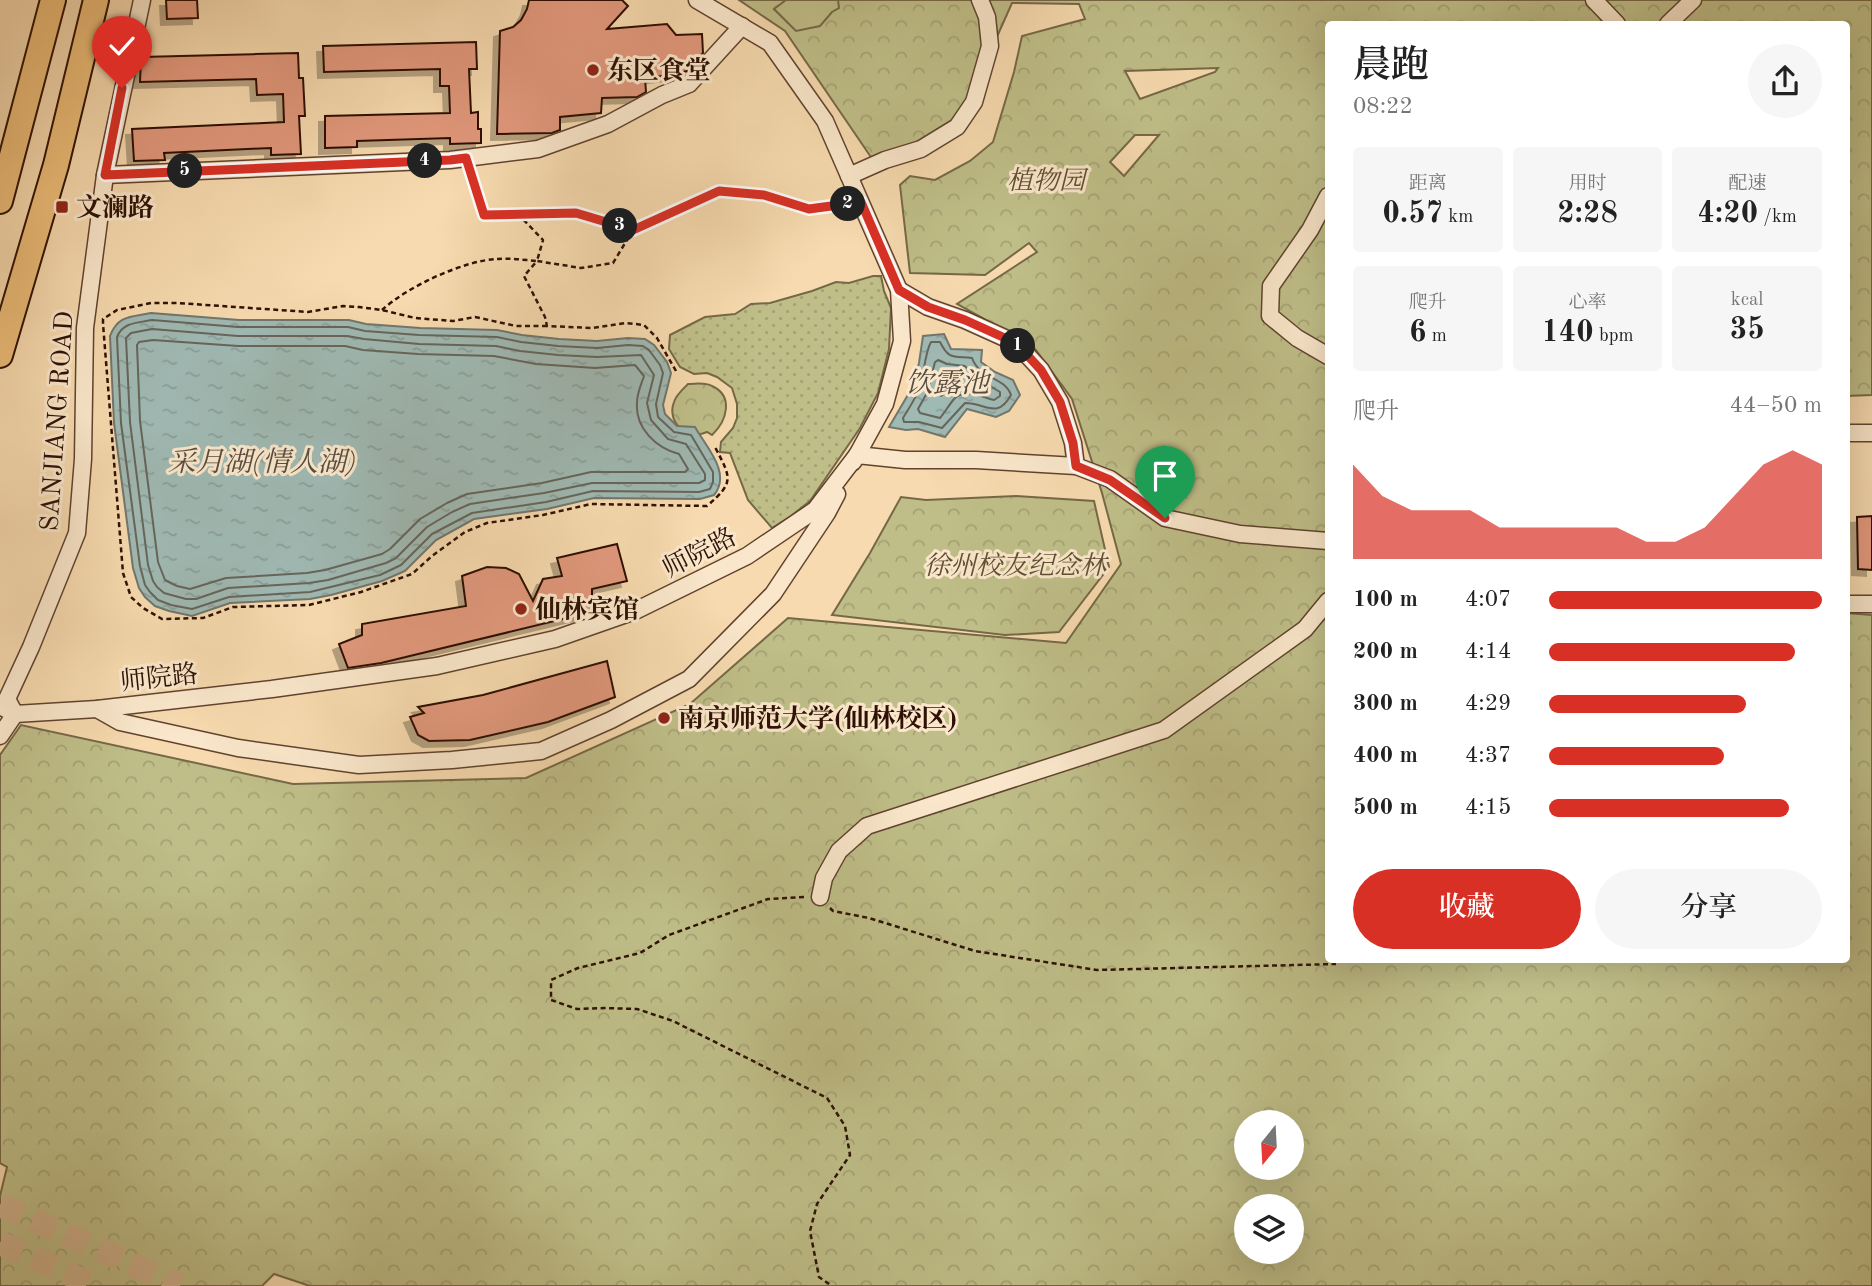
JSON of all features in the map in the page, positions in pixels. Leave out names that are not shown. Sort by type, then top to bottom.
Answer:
[{"type":"main road","points":[[0,201],[53,0]]},
{"type":"main road","points":[[0,355],[57,165],[96,0]]},
{"type":"street","name":"SANJIANG ROAD","points":[[7,710],[7,699],[77,533],[83,459],[85,328],[105,175],[142,0]]},
{"type":"street","points":[[849,176],[885,160],[920,149],[957,127],[974,102],[990,46],[987,17],[980,0]]},
{"type":"street","points":[[1594,0],[1614,21]]},
{"type":"street","points":[[1671,21],[1693,0]]},
{"type":"street","name":"师院路","points":[[7,710],[97,709],[272,689],[437,666],[555,639],[635,611],[747,556],[815,510],[857,455],[885,404],[902,341],[899,290],[825,121],[770,43],[700,1]]},
{"type":"street","points":[[105,175],[450,160],[538,149],[608,124],[662,95],[689,85],[743,26]]},
{"type":"street","points":[[1325,202],[1310,230],[1271,286],[1270,316],[1297,338],[1325,354]]},
{"type":"street","points":[[899,290],[928,307],[1016,343],[1041,370],[1060,402],[1073,443],[1076,466]]},
{"type":"street","points":[[1850,433],[1872,433]]},
{"type":"street","points":[[97,709],[120,722],[237,748],[359,765],[452,760],[541,751],[611,720],[688,678],[773,594],[827,513],[857,455],[905,460],[976,460],[1076,466],[1110,480],[1165,518],[1240,534],[1325,541]]},
{"type":"street","points":[[1850,604],[1872,604]]},
{"type":"street","points":[[820,897],[824,878],[839,850],[867,826],[1164,730],[1306,629],[1325,605]]},
{"type":"street","points":[[0,736],[7,710]]},
{"type":"path","points":[[466,158],[484,215],[576,213],[633,230]]},
{"type":"path","points":[[382,310],[392,301],[453,269],[496,259],[537,261],[581,268],[613,263],[633,230],[719,191],[764,195],[809,209],[861,202]]},
{"type":"path","points":[[519,215],[543,240],[537,261],[524,276],[547,326]]},
{"type":"path","points":[[676,371],[657,338],[644,325],[626,323],[593,328],[516,326],[475,317],[453,321],[415,318],[382,310],[342,306],[308,312],[150,303],[117,310],[103,319],[123,573],[131,597],[162,619],[181,620],[203,618],[233,607],[309,605],[361,592],[412,574],[466,532],[487,523],[543,515],[591,504],[707,506],[726,488],[728,480],[727,471],[715,447]]},
{"type":"path","points":[[832,1286],[819,1277],[810,1231],[817,1204],[850,1155],[845,1126],[827,1098],[673,1021],[637,1009],[577,1009],[551,1000],[551,980],[578,968],[640,953],[669,935],[768,899],[820,897],[833,911],[869,918],[975,951],[1097,971],[1336,964]]},
{"type":"green space","name":"南京师范大学(仙林校区)","points":[[739,0],[1872,0],[1872,395],[1850,396],[1850,21],[1325,21],[1325,963],[1850,963],[1850,613],[1872,615],[1872,1286],[310,1286],[274,1274],[262,1286],[0,1286],[0,1196],[7,1167],[0,1163],[0,755],[21,725],[293,784],[526,778],[690,704],[788,618],[1066,643],[1121,564],[1072,399],[1033,346],[957,304],[1037,252],[1029,243],[985,275],[910,273],[900,185],[910,176],[935,180],[970,161],[993,142],[1022,36],[1085,19],[1079,4],[1012,3],[963,113],[877,166],[785,31]],"holes":[[[1218,68],[1215,72],[1140,99],[1125,71]],[[1135,135],[1159,135],[1124,176],[1110,162]]]},
{"type":"green space","points":[[786,0],[838,0],[839,8],[820,26],[796,31],[774,9]]},
{"type":"green space","points":[[881,276],[891,308],[889,349],[878,393],[860,428],[810,501],[772,528],[748,500],[730,453],[720,452],[721,442],[733,428],[737,418],[737,404],[732,388],[717,377],[707,373],[694,374],[680,367],[669,349],[670,335],[705,317],[735,314],[751,304],[770,303],[836,282],[849,283]]},
{"type":"green space","points":[[688,384],[709,385],[719,390],[726,402],[724,416],[712,435],[707,432],[686,432],[673,417],[674,402]]},
{"type":"green space","name":"徐州校友纪念林","points":[[1016,496],[1094,501],[1109,567],[1059,632],[1005,635],[832,615],[901,497],[926,500]]},
{"type":"water","name":"采月湖(情人湖)","points":[[151,313],[239,320],[349,320],[366,324],[497,330],[522,335],[597,341],[645,339],[654,345],[667,362],[671,373],[663,405],[665,414],[677,426],[695,427],[719,469],[719,487],[714,495],[700,499],[594,498],[547,509],[474,519],[436,540],[405,571],[382,581],[310,599],[230,603],[192,616],[169,611],[155,606],[145,597],[139,588],[133,568],[114,423],[110,336],[121,321],[131,316]]},
{"type":"water","name":"饮露池","points":[[944,334],[951,349],[982,350],[981,362],[1013,380],[1020,395],[1009,411],[996,417],[967,409],[945,437],[918,429],[889,427],[912,388],[923,336]]},
{"type":"building","points":[[166,0],[197,0],[198,18],[167,19]]},
{"type":"building","name":"东区食堂","points":[[529,0],[622,0],[628,6],[607,29],[667,24],[676,35],[702,34],[703,53],[687,71],[645,78],[646,92],[637,97],[602,98],[601,113],[560,117],[560,130],[552,133],[497,134],[500,31],[513,27],[521,20]]},
{"type":"building","points":[[476,42],[477,69],[469,69],[471,113],[478,112],[481,143],[450,144],[450,138],[357,141],[357,147],[325,148],[325,116],[450,113],[449,86],[440,86],[440,69],[324,72],[323,46]]},
{"type":"building","points":[[298,53],[299,78],[303,78],[305,116],[299,116],[301,154],[271,155],[271,148],[164,153],[165,160],[134,161],[132,129],[284,122],[283,94],[257,95],[256,79],[140,82],[141,57]]},
{"type":"building","points":[[1872,516],[1872,570],[1858,569],[1857,517]]},
{"type":"building","name":"仙林宾馆","points":[[617,544],[627,581],[592,589],[592,612],[381,663],[348,668],[339,644],[362,635],[362,624],[466,606],[462,576],[487,567],[506,568],[519,574],[533,601],[543,579],[562,576],[557,558]]},
{"type":"building","name":"仙林宾馆","points":[[607,661],[615,697],[548,722],[470,740],[429,741],[418,735],[410,717],[424,713],[418,707],[483,695]]},
{"type":"tunnel","points":[[0,1205],[180,1286]]},
{"type":"tunnel","points":[[0,1243],[96,1286]]},
{"type":"place","name":"东区食堂","points":[[593,70]]},
{"type":"place","name":"文澜路","points":[[62,207]]},
{"type":"place","name":"仙林宾馆","points":[[521,609]]},
{"type":"place","name":"南京师范大学(仙林校区)","points":[[664,718]]},
{"type":"route","points":[[122,88],[105,175],[466,158],[484,215],[576,213],[633,230],[719,191],[764,195],[809,209],[861,202],[899,290],[928,307],[1016,343],[1041,370],[1060,402],[1073,443],[1076,466],[1110,480],[1165,518]]},
{"type":"park label","name":"植物园","points":[[1046,180]]}]
